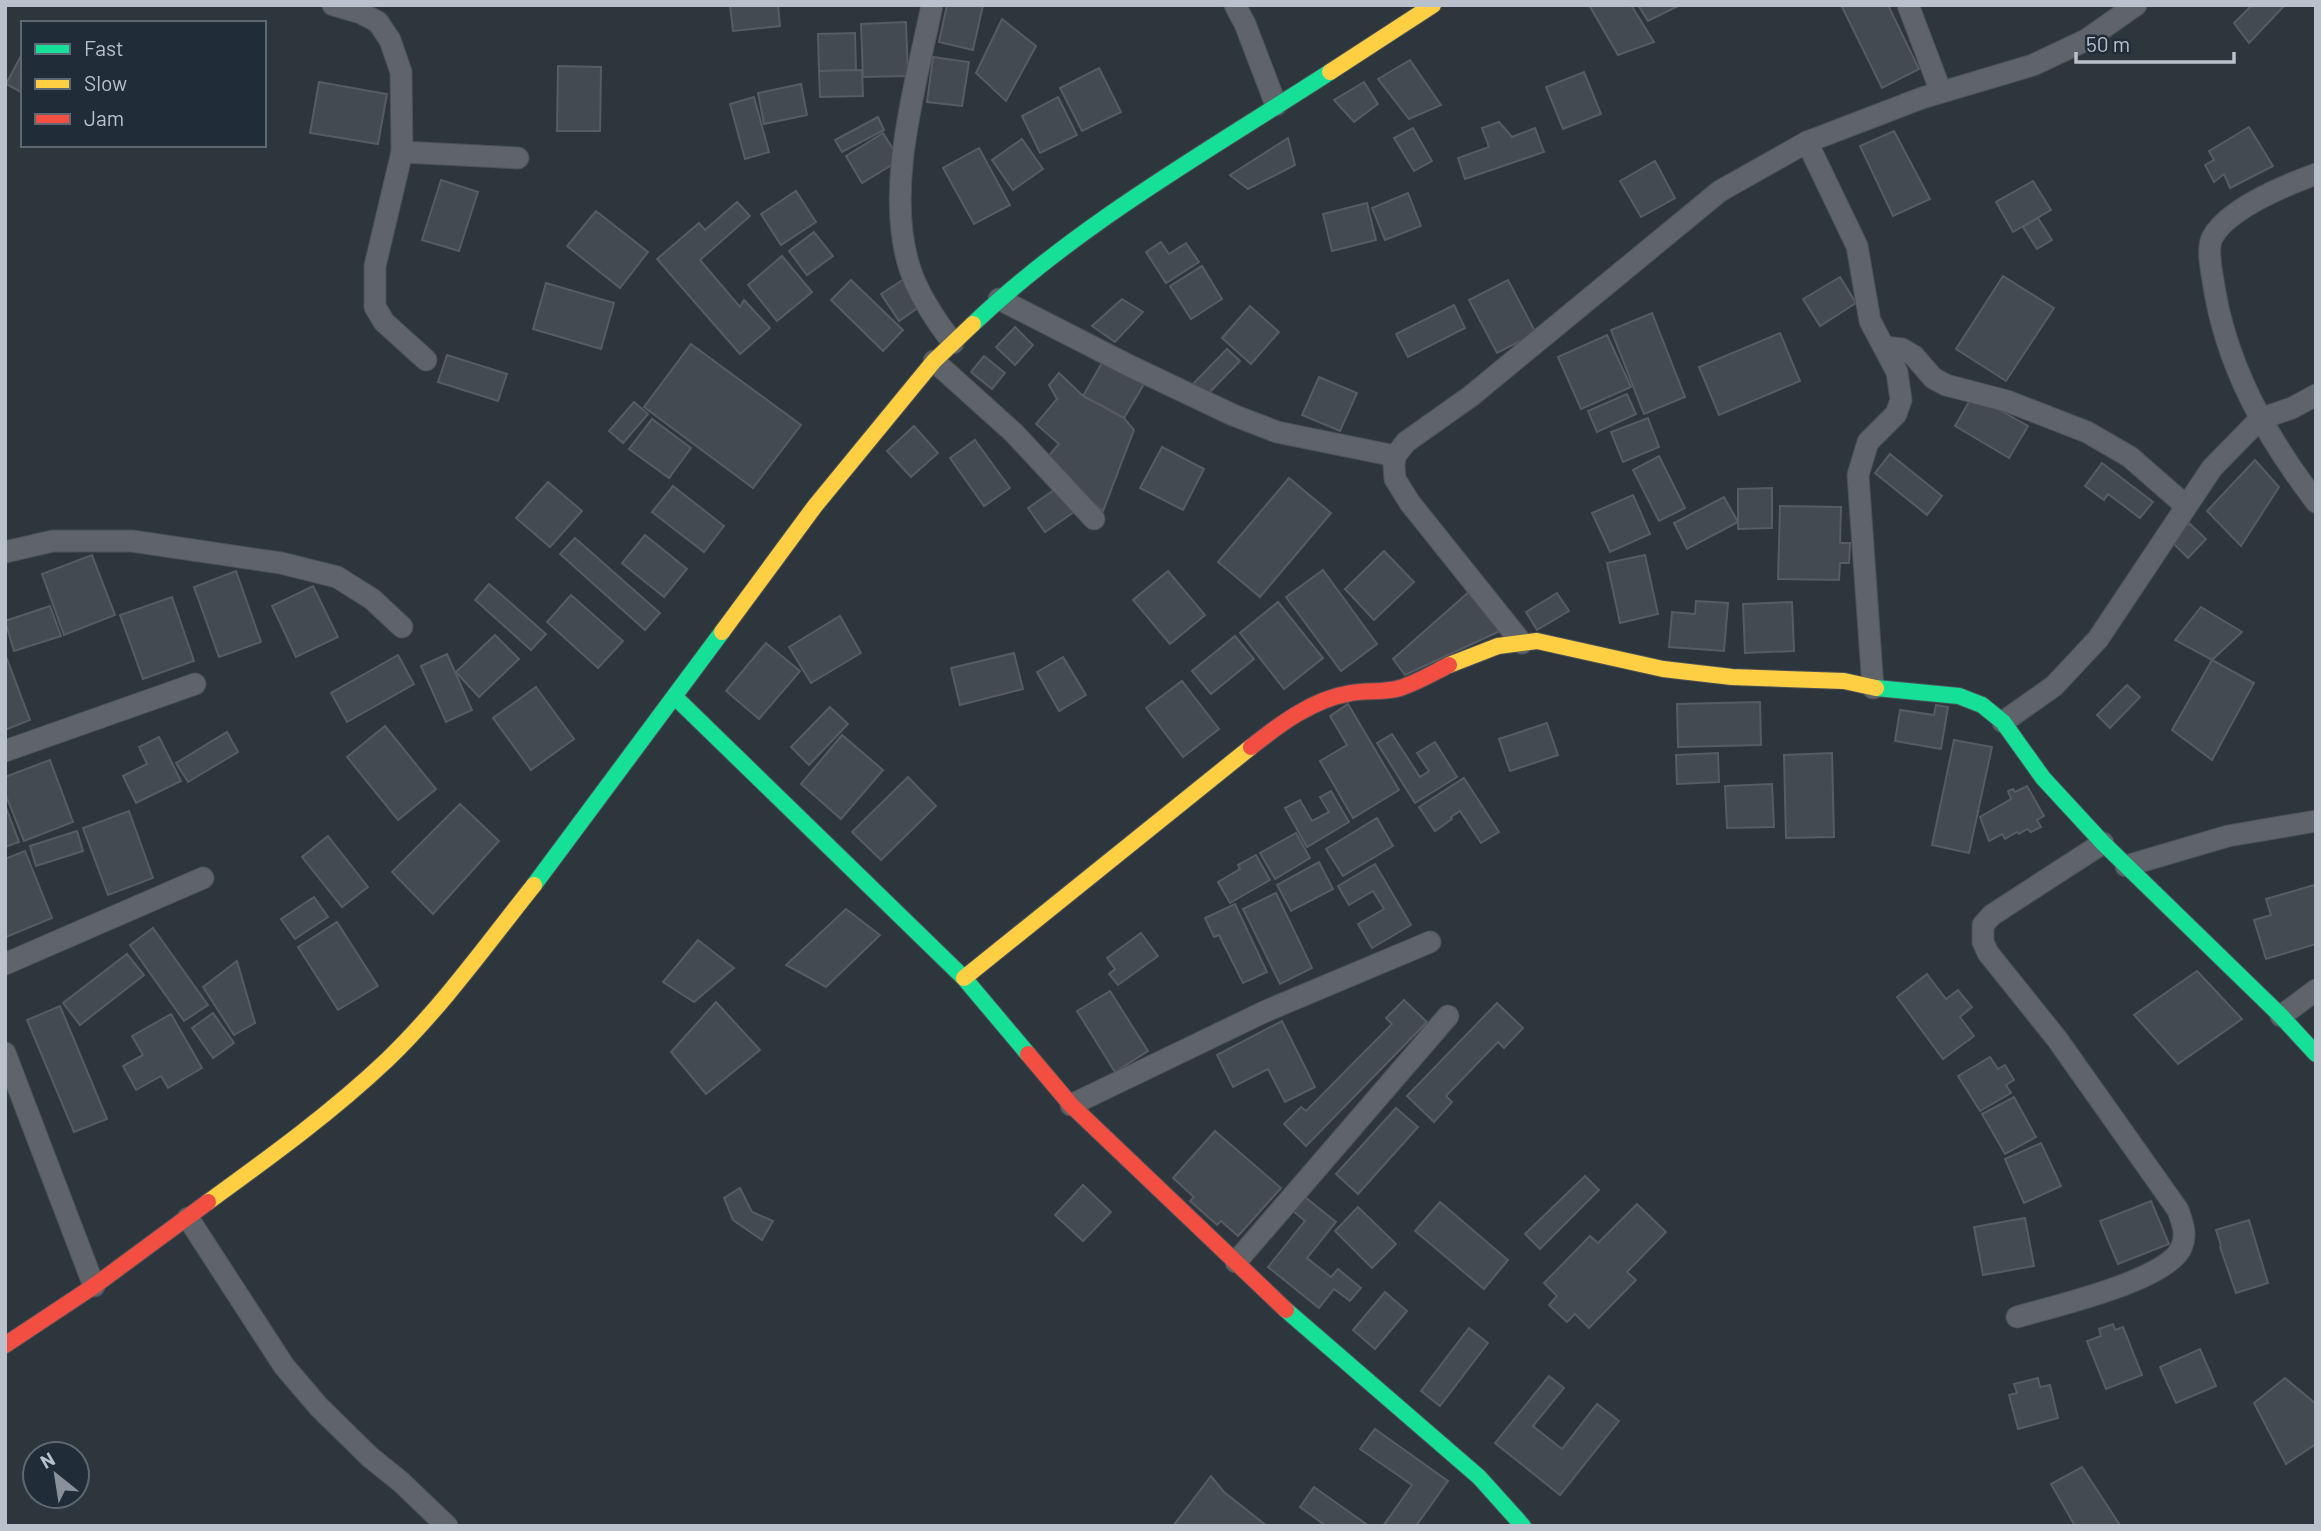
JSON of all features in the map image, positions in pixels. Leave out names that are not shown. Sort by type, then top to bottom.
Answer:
[{"type":"street","points":[[333,5],[361,13],[378,22],[390,40],[401,72],[402,152],[375,266],[374,307],[384,323],[425,360]]},
{"type":"street","points":[[932,5],[901,166],[902,226],[910,269],[933,318],[953,343]]},
{"type":"street","points":[[1235,5],[1276,105]]},
{"type":"street","points":[[5,1345],[94,1286],[314,1125],[388,1059],[440,1004],[562,849],[815,506],[934,361],[999,299],[1093,225],[1433,5]]},
{"type":"street","points":[[1908,5],[1941,92]]},
{"type":"street","points":[[1522,643],[1409,503],[1395,479],[1395,456],[1406,442],[1471,396],[1720,191],[1807,142],[1922,98],[2033,65],[2086,40],[2136,5]]},
{"type":"street","points":[[1807,142],[1857,246],[1870,321],[1897,372],[1900,400],[1896,414],[1868,442],[1858,475],[1873,688]]},
{"type":"street","points":[[402,152],[518,158]]},
{"type":"street","points":[[2316,173],[2275,190],[2228,219],[2212,239],[2211,262],[2218,313],[2231,357],[2260,419],[2316,502]]},
{"type":"street","points":[[999,299],[1233,415],[1277,432],[1395,456]]},
{"type":"street","points":[[1884,347],[1902,349],[1914,356],[1933,378],[1946,385],[2007,401],[2087,432],[2130,457],[2186,506]]},
{"type":"street","points":[[934,361],[1014,433],[1094,519]]},
{"type":"street","points":[[2003,722],[2054,686],[2098,639],[2212,468],[2260,419],[2292,408],[2316,395]]},
{"type":"street","points":[[5,552],[52,541],[132,541],[281,563],[337,577],[372,599],[402,627]]},
{"type":"street","points":[[964,978],[1280,724],[1315,705],[1351,693],[1377,693],[1401,688],[1474,654],[1498,646],[1537,641],[1663,669],[1732,677],[1844,681],[1873,688],[1959,696],[1982,705],[2003,722],[2043,778],[2103,843],[2281,1016],[2316,1054]]},
{"type":"street","points":[[5,751],[195,684]]},
{"type":"street","points":[[675,697],[964,978],[1071,1105],[1301,1325],[1479,1477],[1522,1526]]},
{"type":"street","points":[[2126,866],[2228,836],[2316,821]]},
{"type":"street","points":[[2017,1317],[2136,1281],[2171,1261],[2182,1248],[2185,1228],[2178,1210],[2057,1039],[1988,953],[1983,942],[1983,925],[1992,915],[2103,843]]},
{"type":"street","points":[[5,964],[203,878]]},
{"type":"street","points":[[1071,1105],[1266,1011],[1430,942]]},
{"type":"street","points":[[2281,1016],[2316,990]]},
{"type":"street","points":[[1236,1262],[1447,1016]]},
{"type":"street","points":[[5,1053],[94,1286]]},
{"type":"street","points":[[188,1218],[284,1366],[319,1407],[370,1458],[401,1482],[447,1526]]},
{"type":"building","points":[[730,5],[778,5],[780,26],[733,31]]},
{"type":"building","points":[[947,5],[983,5],[973,50],[939,42]]},
{"type":"building","points":[[1589,5],[1631,5],[1654,42],[1618,55]]},
{"type":"building","points":[[1638,5],[1680,5],[1648,21]]},
{"type":"building","points":[[1888,5],[1919,69],[1882,88],[1842,7]]},
{"type":"building","points":[[2252,5],[2285,5],[2249,43],[2234,23]]},
{"type":"building","points":[[1002,19],[1036,46],[1006,101],[976,73]]},
{"type":"building","points":[[906,22],[908,76],[863,77],[861,24]]},
{"type":"building","points":[[855,33],[856,70],[819,71],[818,34]]},
{"type":"building","points":[[21,56],[21,92],[6,84]]},
{"type":"building","points":[[933,57],[969,62],[962,106],[927,102]]},
{"type":"building","points":[[1410,60],[1441,105],[1409,119],[1378,79]]},
{"type":"building","points":[[558,66],[601,67],[600,131],[557,131]]},
{"type":"building","points":[[1099,68],[1121,112],[1082,131],[1060,88]]},
{"type":"building","points":[[862,70],[863,96],[820,97],[819,71]]},
{"type":"building","points":[[1584,72],[1601,114],[1563,129],[1546,87]]},
{"type":"building","points":[[319,82],[387,94],[378,144],[310,133]]},
{"type":"building","points":[[1364,82],[1378,104],[1354,122],[1334,100]]},
{"type":"building","points":[[801,84],[807,115],[764,124],[758,93]]},
{"type":"building","points":[[754,97],[769,152],[745,159],[730,104]]},
{"type":"building","points":[[1058,97],[1077,135],[1040,153],[1022,116]]},
{"type":"building","points":[[878,117],[884,130],[842,152],[835,140]]},
{"type":"building","points":[[1499,122],[1512,137],[1535,128],[1544,152],[1465,179],[1458,158],[1489,147],[1482,128]]},
{"type":"building","points":[[2249,127],[2273,166],[2230,188],[2224,174],[2214,182],[2205,165],[2214,160],[2209,151]]},
{"type":"building","points":[[1413,128],[1432,161],[1414,171],[1394,138]]},
{"type":"building","points":[[1894,131],[1930,199],[1893,216],[1860,146]]},
{"type":"building","points":[[883,133],[900,160],[862,183],[846,156]]},
{"type":"building","points":[[1288,138],[1295,165],[1248,189],[1230,175]]},
{"type":"building","points":[[1022,139],[1043,169],[1013,190],[992,160]]},
{"type":"building","points":[[979,148],[1010,205],[974,224],[943,168]]},
{"type":"building","points":[[1655,161],[1675,198],[1641,217],[1620,181]]},
{"type":"building","points":[[441,180],[478,192],[459,251],[422,240]]},
{"type":"building","points":[[2033,181],[2051,210],[2013,232],[1996,202]]},
{"type":"building","points":[[796,191],[816,222],[781,245],[761,214]]},
{"type":"building","points":[[1408,193],[1421,226],[1385,240],[1372,208]]},
{"type":"building","points":[[737,202],[750,216],[700,260],[740,307],[744,300],[770,328],[740,354],[657,259],[699,223],[705,230]]},
{"type":"building","points":[[1367,203],[1376,240],[1332,251],[1323,214]]},
{"type":"building","points":[[596,211],[648,252],[620,288],[567,246]]},
{"type":"building","points":[[2038,218],[2052,240],[2037,249],[2023,227]]},
{"type":"building","points":[[814,232],[833,256],[807,275],[789,251]]},
{"type":"building","points":[[1161,242],[1169,254],[1186,243],[1199,262],[1166,283],[1146,252]]},
{"type":"building","points":[[782,256],[812,292],[777,321],[748,285]]},
{"type":"building","points":[[1202,266],[1222,299],[1191,319],[1170,286]]},
{"type":"building","points":[[2003,276],[2054,308],[2006,381],[1956,349]]},
{"type":"building","points":[[1840,277],[1856,303],[1820,326],[1803,299]]},
{"type":"building","points":[[904,279],[922,305],[899,321],[881,294]]},
{"type":"building","points":[[851,280],[903,330],[883,351],[831,300]]},
{"type":"building","points":[[1508,280],[1536,333],[1497,353],[1469,300]]},
{"type":"building","points":[[546,283],[614,303],[601,349],[533,329]]},
{"type":"building","points":[[1122,299],[1143,312],[1115,342],[1092,326]]},
{"type":"building","points":[[1454,305],[1465,328],[1408,357],[1396,334]]},
{"type":"building","points":[[1250,306],[1279,332],[1251,364],[1222,338]]},
{"type":"building","points":[[1652,313],[1685,397],[1644,414],[1611,330]]},
{"type":"building","points":[[1015,327],[1033,345],[1015,365],[996,347]]},
{"type":"building","points":[[1780,333],[1800,381],[1719,415],[1699,367]]},
{"type":"building","points":[[1607,335],[1631,387],[1581,409],[1558,357]]},
{"type":"building","points":[[691,344],[801,425],[753,488],[644,407]]},
{"type":"building","points":[[1227,349],[1240,361],[1204,398],[1191,386]]},
{"type":"building","points":[[447,355],[507,374],[498,401],[438,382]]},
{"type":"building","points":[[984,356],[1005,373],[992,389],[971,372]]},
{"type":"building","points":[[1103,361],[1144,384],[1124,418],[1083,396]]},
{"type":"building","points":[[1059,373],[1083,396],[1124,418],[1134,430],[1103,511],[1044,461],[1059,444],[1036,424],[1057,399],[1049,385]]},
{"type":"building","points":[[1319,377],[1357,393],[1340,431],[1302,415]]},
{"type":"building","points":[[1627,394],[1636,414],[1597,432],[1588,411]]},
{"type":"building","points":[[1973,395],[2028,426],[2009,458],[1955,426]]},
{"type":"building","points":[[634,402],[648,414],[623,443],[609,431]]},
{"type":"building","points":[[1648,418],[1659,447],[1623,462],[1611,432]]},
{"type":"building","points":[[652,419],[691,448],[669,478],[629,449]]},
{"type":"building","points":[[914,426],[938,453],[911,477],[887,451]]},
{"type":"building","points":[[975,440],[1010,488],[984,506],[950,458]]},
{"type":"building","points":[[1162,447],[1204,469],[1183,510],[1140,488]]},
{"type":"building","points":[[1890,454],[1942,496],[1927,515],[1875,473]]},
{"type":"building","points":[[1659,456],[1685,508],[1659,521],[1633,470]]},
{"type":"building","points":[[2255,460],[2279,487],[2241,546],[2207,511]]},
{"type":"building","points":[[2102,463],[2153,502],[2140,518],[2108,494],[2104,500],[2085,486]]},
{"type":"building","points":[[1289,478],[1331,513],[1260,597],[1218,562]]},
{"type":"building","points":[[548,482],[582,511],[550,547],[516,518]]},
{"type":"building","points":[[673,486],[724,526],[704,552],[652,512]]},
{"type":"building","points":[[1057,488],[1074,512],[1045,532],[1028,508]]},
{"type":"building","points":[[1772,488],[1772,528],[1738,529],[1738,489]]},
{"type":"building","points":[[1633,495],[1650,534],[1610,552],[1592,513]]},
{"type":"building","points":[[1724,497],[1738,522],[1687,549],[1674,523]]},
{"type":"building","points":[[1780,506],[1841,507],[1840,543],[1850,543],[1849,563],[1840,563],[1839,580],[1778,579]]},
{"type":"building","points":[[2189,523],[2206,539],[2188,558],[2171,541]]},
{"type":"building","points":[[645,535],[687,569],[664,597],[622,563]]},
{"type":"building","points":[[575,538],[660,613],[645,630],[560,554]]},
{"type":"building","points":[[1384,551],[1414,582],[1374,620],[1345,589]]},
{"type":"building","points":[[92,555],[115,615],[64,635],[42,574]]},
{"type":"building","points":[[1645,555],[1658,614],[1620,623],[1607,563]]},
{"type":"building","points":[[1323,570],[1377,644],[1341,671],[1286,597]]},
{"type":"building","points":[[236,571],[261,642],[219,657],[194,587]]},
{"type":"building","points":[[1168,571],[1205,615],[1170,644],[1133,600]]},
{"type":"building","points":[[489,584],[546,634],[531,650],[475,600]]},
{"type":"building","points":[[313,586],[338,637],[296,657],[272,606]]},
{"type":"building","points":[[1471,590],[1500,631],[1405,675],[1393,659]]},
{"type":"building","points":[[1557,593],[1569,611],[1537,630],[1526,612]]},
{"type":"building","points":[[571,595],[623,641],[598,668],[547,622]]},
{"type":"building","points":[[172,597],[194,661],[143,679],[120,615]]},
{"type":"building","points":[[1696,601],[1728,603],[1724,651],[1669,647],[1672,612],[1695,614]]},
{"type":"building","points":[[1278,602],[1323,658],[1284,689],[1240,633]]},
{"type":"building","points":[[1792,602],[1794,651],[1745,653],[1743,604]]},
{"type":"building","points":[[50,606],[61,636],[14,651],[5,621]]},
{"type":"building","points":[[2201,607],[2242,632],[2212,660],[2175,640]]},
{"type":"building","points":[[840,616],[861,653],[811,683],[789,647]]},
{"type":"building","points":[[495,635],[519,659],[479,697],[456,672]]},
{"type":"building","points":[[1235,636],[1254,659],[1211,694],[1192,671]]},
{"type":"building","points":[[766,643],[800,671],[759,719],[726,691]]},
{"type":"building","points":[[1014,653],[1023,689],[960,705],[951,668]]},
{"type":"building","points":[[447,654],[472,710],[446,722],[421,666]]},
{"type":"building","points":[[398,655],[414,684],[347,722],[331,693]]},
{"type":"building","points":[[1063,657],[1086,695],[1059,711],[1037,672]]},
{"type":"building","points":[[7,659],[30,720],[5,730],[5,660]]},
{"type":"building","points":[[2212,660],[2254,683],[2212,760],[2172,730]]},
{"type":"building","points":[[1182,681],[1219,729],[1183,757],[1146,708]]},
{"type":"building","points":[[2127,685],[2140,697],[2110,728],[2097,715]]},
{"type":"building","points":[[536,687],[574,739],[531,770],[493,718]]},
{"type":"building","points":[[1760,702],[1761,745],[1678,747],[1677,704]]},
{"type":"building","points":[[1348,704],[1399,790],[1353,818],[1320,761],[1347,745],[1330,716]]},
{"type":"building","points":[[1936,705],[1948,707],[1941,749],[1895,741],[1900,710],[1934,715]]},
{"type":"building","points":[[830,707],[848,724],[809,765],[791,747]]},
{"type":"building","points":[[1547,723],[1558,755],[1510,771],[1499,739]]},
{"type":"building","points":[[385,726],[436,789],[398,820],[347,757]]},
{"type":"building","points":[[227,732],[238,752],[188,782],[176,763]]},
{"type":"building","points":[[1392,734],[1420,777],[1429,771],[1417,753],[1435,742],[1457,777],[1415,803],[1377,743]]},
{"type":"building","points":[[842,735],[883,770],[841,819],[801,784]]},
{"type":"building","points":[[159,737],[181,781],[136,803],[123,776],[147,764],[139,747]]},
{"type":"building","points":[[1954,740],[1992,747],[1969,853],[1932,845]]},
{"type":"building","points":[[1718,753],[1719,782],[1677,784],[1676,755]]},
{"type":"building","points":[[1832,753],[1834,837],[1786,838],[1784,755]]},
{"type":"building","points":[[50,760],[73,822],[24,841],[5,793],[5,777]]},
{"type":"building","points":[[908,777],[936,806],[881,860],[852,832]]},
{"type":"building","points":[[1464,778],[1499,832],[1481,843],[1460,811],[1435,831],[1419,807]]},
{"type":"building","points":[[1772,784],[1774,827],[1727,828],[1725,786]]},
{"type":"building","points":[[2027,786],[2044,816],[2037,820],[2041,827],[2031,832],[2027,829],[2019,834],[2017,832],[2005,839],[2002,834],[1989,841],[1980,817],[2011,799],[2008,791],[2013,789],[2015,792]]},
{"type":"building","points":[[1331,791],[1349,822],[1307,847],[1285,808],[1300,800],[1312,821],[1329,812],[1320,797]]},
{"type":"building","points":[[460,804],[499,841],[433,914],[392,872]]},
{"type":"building","points":[[5,805],[19,842],[5,847]]},
{"type":"building","points":[[129,811],[153,878],[108,895],[83,828]]},
{"type":"building","points":[[1377,818],[1393,846],[1343,876],[1326,849]]},
{"type":"building","points":[[77,831],[83,851],[36,866],[30,846]]},
{"type":"building","points":[[1296,833],[1310,858],[1275,879],[1260,853]]},
{"type":"building","points":[[328,836],[368,887],[342,907],[302,857]]},
{"type":"building","points":[[25,851],[52,918],[6,937],[5,859]]},
{"type":"building","points":[[1256,855],[1270,880],[1230,903],[1218,882],[1240,869],[1238,865]]},
{"type":"building","points":[[1319,862],[1333,889],[1291,911],[1277,885]]},
{"type":"building","points":[[1375,864],[1411,925],[1372,948],[1358,924],[1384,909],[1373,891],[1349,905],[1338,886]]},
{"type":"building","points":[[2314,885],[2316,944],[2266,959],[2254,920],[2271,915],[2266,899]]},
{"type":"building","points":[[1276,893],[1312,968],[1280,984],[1243,909]]},
{"type":"building","points":[[314,897],[328,917],[295,939],[281,919]]},
{"type":"building","points":[[1235,904],[1267,972],[1243,983],[1219,935],[1214,937],[1205,918]]},
{"type":"building","points":[[846,909],[880,935],[826,987],[786,965]]},
{"type":"building","points":[[337,922],[378,986],[338,1010],[298,947]]},
{"type":"building","points":[[153,928],[208,1005],[184,1021],[130,945]]},
{"type":"building","points":[[1141,933],[1158,956],[1118,985],[1109,974],[1115,969],[1107,958]]},
{"type":"building","points":[[698,940],[734,968],[694,1002],[663,982]]},
{"type":"building","points":[[127,954],[144,975],[80,1025],[63,1003]]},
{"type":"building","points":[[237,961],[255,1023],[234,1035],[203,987]]},
{"type":"building","points":[[2197,971],[2242,1019],[2178,1064],[2134,1015]]},
{"type":"building","points":[[1927,974],[1946,999],[1958,990],[1972,1007],[1960,1017],[1974,1036],[1943,1059],[1897,997]]},
{"type":"building","points":[[1110,991],[1148,1051],[1115,1072],[1077,1011]]},
{"type":"building","points":[[1404,1000],[1427,1022],[1306,1146],[1284,1124],[1301,1107],[1306,1111],[1392,1024],[1386,1018]]},
{"type":"building","points":[[716,1002],[760,1050],[706,1094],[671,1052]]},
{"type":"building","points":[[1497,1003],[1523,1028],[1504,1048],[1498,1042],[1446,1096],[1452,1102],[1434,1122],[1407,1096]]},
{"type":"building","points":[[60,1006],[107,1119],[74,1132],[27,1020]]},
{"type":"building","points":[[213,1013],[234,1043],[213,1058],[192,1028]]},
{"type":"building","points":[[171,1014],[202,1068],[168,1088],[161,1076],[136,1090],[123,1066],[143,1055],[132,1036]]},
{"type":"building","points":[[1282,1021],[1315,1087],[1285,1102],[1268,1069],[1233,1087],[1217,1055]]},
{"type":"building","points":[[1990,1057],[1998,1069],[2005,1065],[2014,1080],[2006,1085],[2011,1093],[1980,1111],[1958,1076]]},
{"type":"building","points":[[2014,1097],[2036,1137],[2005,1154],[1982,1114]]},
{"type":"building","points":[[1396,1108],[1418,1127],[1358,1194],[1336,1174]]},
{"type":"building","points":[[1215,1131],[1281,1188],[1238,1236],[1221,1221],[1217,1225],[1190,1201],[1194,1197],[1173,1178]]},
{"type":"building","points":[[2041,1143],[2061,1186],[2024,1203],[2005,1159]]},
{"type":"building","points":[[1585,1176],[1599,1190],[1540,1249],[1525,1234]]},
{"type":"building","points":[[1083,1185],[1111,1212],[1083,1241],[1055,1215]]},
{"type":"building","points":[[740,1188],[752,1212],[773,1221],[762,1240],[733,1220],[724,1198]]},
{"type":"building","points":[[1305,1197],[1336,1222],[1307,1258],[1331,1277],[1338,1269],[1361,1288],[1350,1301],[1334,1289],[1319,1308],[1268,1267],[1305,1221],[1293,1211]]},
{"type":"building","points":[[2151,1201],[2169,1244],[2118,1264],[2100,1221]]},
{"type":"building","points":[[1440,1202],[1508,1260],[1484,1289],[1415,1231]]},
{"type":"building","points":[[1637,1204],[1666,1232],[1627,1272],[1636,1280],[1589,1328],[1575,1314],[1567,1322],[1549,1305],[1557,1296],[1544,1283],[1590,1236],[1598,1243]]},
{"type":"building","points":[[1358,1207],[1396,1244],[1372,1268],[1335,1231]]},
{"type":"building","points":[[2025,1218],[2034,1266],[1983,1275],[1974,1227]]},
{"type":"building","points":[[2249,1220],[2268,1283],[2236,1293],[2216,1230]]},
{"type":"building","points":[[1385,1292],[1407,1311],[1375,1349],[1353,1330]]},
{"type":"building","points":[[2113,1324],[2115,1330],[2123,1327],[2142,1375],[2106,1389],[2087,1341],[2101,1336],[2099,1329]]},
{"type":"building","points":[[1469,1328],[1488,1343],[1440,1406],[1421,1391]]},
{"type":"building","points":[[2200,1349],[2216,1386],[2176,1403],[2160,1367]]},
{"type":"building","points":[[1549,1376],[1564,1388],[1533,1426],[1562,1449],[1597,1404],[1619,1421],[1560,1495],[1495,1443]]},
{"type":"building","points":[[2038,1378],[2040,1387],[2050,1385],[2058,1418],[2018,1429],[2009,1395],[2017,1393],[2014,1384]]},
{"type":"building","points":[[2285,1378],[2316,1404],[2316,1444],[2286,1464],[2254,1403]]},
{"type":"building","points":[[1375,1429],[1448,1481],[1416,1526],[1383,1526],[1412,1485],[1360,1449]]},
{"type":"building","points":[[2082,1467],[2119,1526],[2075,1526],[2051,1484]]},
{"type":"building","points":[[1211,1476],[1224,1492],[1267,1526],[1173,1526]]},
{"type":"building","points":[[1314,1487],[1369,1526],[1326,1526],[1300,1507]]},
{"type":"traffic: fast","points":[[973,324],[1013,288],[1100,221],[1330,72]]},
{"type":"traffic: fast","points":[[534,885],[722,632]]},
{"type":"traffic: fast","points":[[1876,688],[1959,696],[1982,705],[2003,722],[2043,778],[2103,843],[2281,1016],[2316,1054]]},
{"type":"traffic: fast","points":[[675,697],[964,978],[1028,1054]]},
{"type":"traffic: fast","points":[[1286,1310],[1479,1477],[1523,1526]]},
{"type":"traffic: slow","points":[[1330,72],[1433,5]]},
{"type":"traffic: slow","points":[[722,632],[815,506],[934,361],[973,324]]},
{"type":"traffic: slow","points":[[1449,665],[1498,646],[1537,641],[1663,669],[1732,677],[1844,681],[1876,688]]},
{"type":"traffic: slow","points":[[964,978],[1251,747]]},
{"type":"traffic: slow","points":[[208,1202],[322,1116],[387,1060],[445,997],[534,885]]},
{"type":"traffic: jam","points":[[1251,747],[1285,721],[1323,701],[1351,693],[1400,688],[1449,665]]},
{"type":"traffic: jam","points":[[1028,1054],[1071,1105],[1286,1310]]},
{"type":"traffic: jam","points":[[5,1345],[94,1286],[208,1202]]}]
